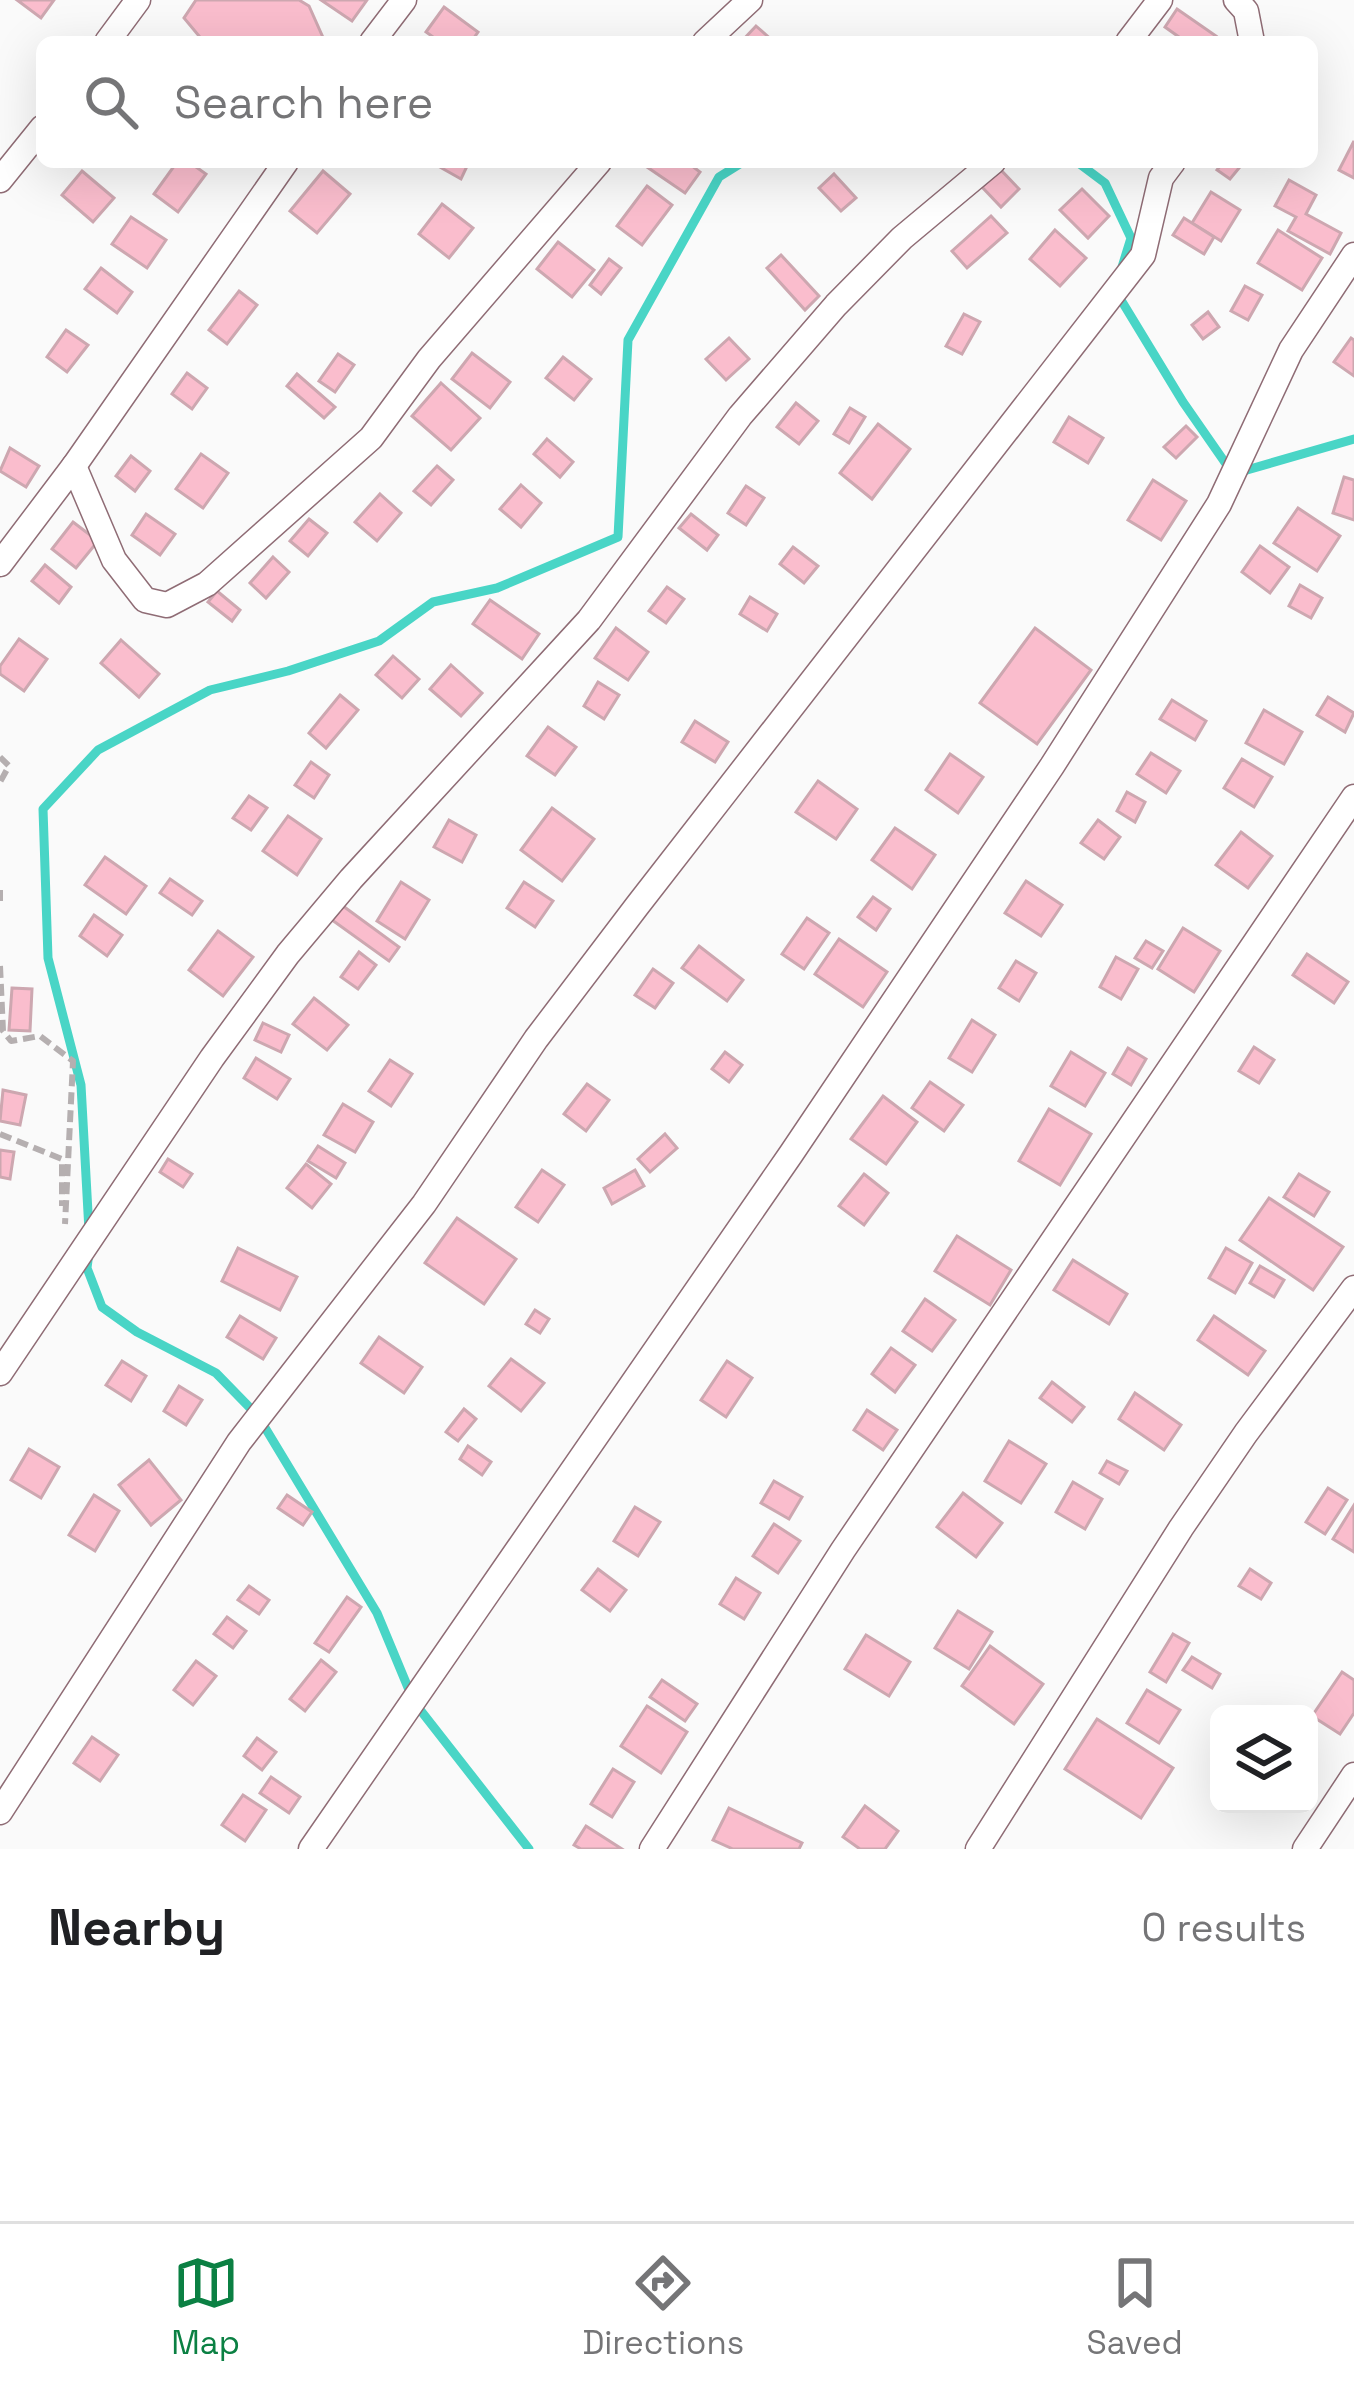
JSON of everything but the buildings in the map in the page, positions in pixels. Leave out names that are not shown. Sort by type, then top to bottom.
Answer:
[{"type":"street","points":[[111,36],[138,0]]},
{"type":"street","points":[[377,36],[404,0]]},
{"type":"street","points":[[712,36],[750,0]]},
{"type":"street","points":[[1133,36],[1160,0]]},
{"type":"street","points":[[1236,0],[1246,11],[1251,36]]},
{"type":"street","points":[[0,180],[36,135]]},
{"type":"street","points":[[0,564],[282,168]]},
{"type":"street","points":[[74,466],[114,560],[145,600],[166,605],[207,584],[370,437],[429,359],[594,168]]},
{"type":"street","points":[[0,1373],[212,1058],[313,924],[589,620],[740,416],[836,305],[902,238],[986,168]]},
{"type":"street","points":[[0,1812],[239,1442],[424,1204],[536,1039],[637,906],[1143,255],[1161,178],[1168,168]]},
{"type":"street","points":[[311,1849],[778,1173],[1052,766],[1219,504],[1291,350],[1354,255]]},
{"type":"street","points":[[652,1849],[843,1550],[1354,797]]},
{"type":"street","points":[[978,1849],[1181,1528],[1354,1288]]},
{"type":"street","points":[[1305,1849],[1354,1775]]},
{"type":"path","points":[[0,757],[9,766],[0,782]]},
{"type":"path","points":[[0,890],[0,901]]},
{"type":"path","points":[[0,966],[3,1031],[11,1041],[40,1036],[73,1061],[62,1282]]},
{"type":"path","points":[[0,1134],[62,1160],[62,1282]]},
{"type":"waterway","points":[[89,1231],[81,1085],[48,958],[43,809],[98,750],[210,690],[379,641],[433,602],[497,588],[618,537],[628,340],[719,177],[733,168]]},
{"type":"waterway","points":[[1085,168],[1105,183],[1131,238],[1122,267]]},
{"type":"waterway","points":[[1118,295],[1233,474],[1354,439]]},
{"type":"waterway","points":[[89,1253],[87,1268],[102,1307],[137,1332],[216,1373],[258,1416],[377,1613],[414,1702],[529,1849]]}]
